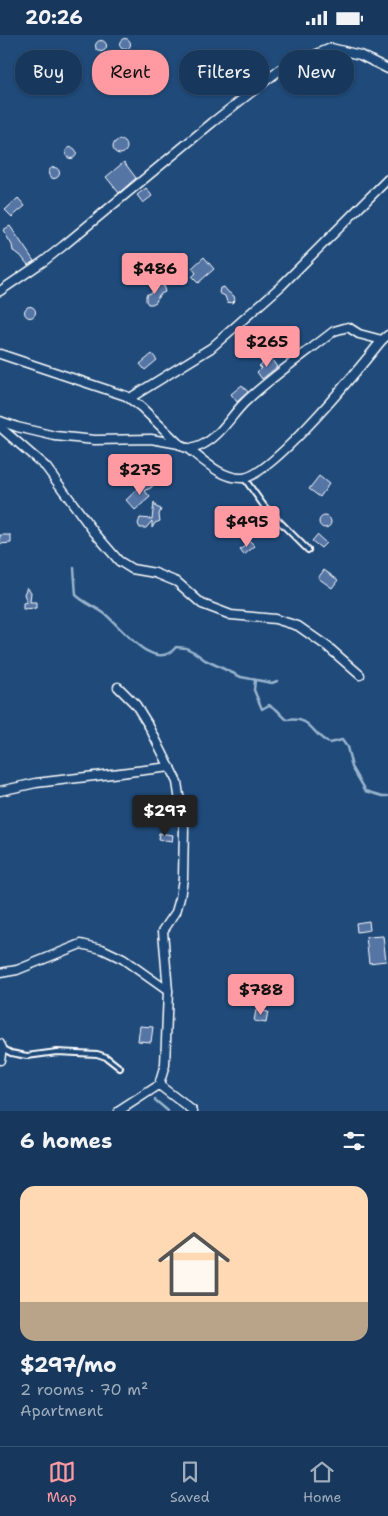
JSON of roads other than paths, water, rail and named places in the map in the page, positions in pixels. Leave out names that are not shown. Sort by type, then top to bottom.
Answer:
[{"type":"street","points":[[0,291],[63,246],[213,122],[281,69],[331,48],[360,55],[388,69]]},
{"type":"street","points":[[130,398],[211,349],[281,286],[388,179]]},
{"type":"street","points":[[187,449],[201,445],[216,435],[244,404],[334,331],[348,327],[359,334],[385,338]]},
{"type":"street","points":[[0,354],[85,381],[130,398],[179,444],[223,474],[244,478],[264,469],[329,405],[385,338]]},
{"type":"street","points":[[0,421],[54,436],[94,440],[151,439],[179,444]]},
{"type":"street","points":[[0,427],[46,467],[94,532],[119,561],[132,569],[155,573],[178,582],[202,604],[231,615],[275,619],[298,626],[328,647],[360,675]]},
{"type":"street","points":[[118,687],[136,705],[170,767],[177,782],[184,828],[183,878],[180,898],[176,912],[163,931],[168,991],[165,1065],[159,1085],[119,1111]]},
{"type":"street","points":[[0,791],[36,783],[170,767]]},
{"type":"street","points":[[0,973],[17,970],[81,944],[102,949],[123,959],[168,991]]},
{"type":"street","points":[[0,1060],[1,1046]]},
{"type":"street","points":[[159,1085],[193,1111]]},
{"type":"lane","points":[[244,478],[264,505],[308,550]]},
{"type":"lane","points":[[1,1046],[11,1053],[27,1056],[57,1052],[97,1054],[106,1057],[120,1068]]},
{"type":"waterway","points":[[74,568],[76,595],[105,614],[129,638],[149,652],[158,655],[168,654],[176,647],[186,648],[205,660],[241,677],[272,683],[277,681]]},
{"type":"waterway","points":[[255,680],[254,690],[262,709],[269,705],[287,720],[295,719],[307,723],[329,743],[342,740],[347,747],[352,767],[366,791],[388,796]]},
{"type":"waterway","points":[[155,1100],[168,1111]]}]
